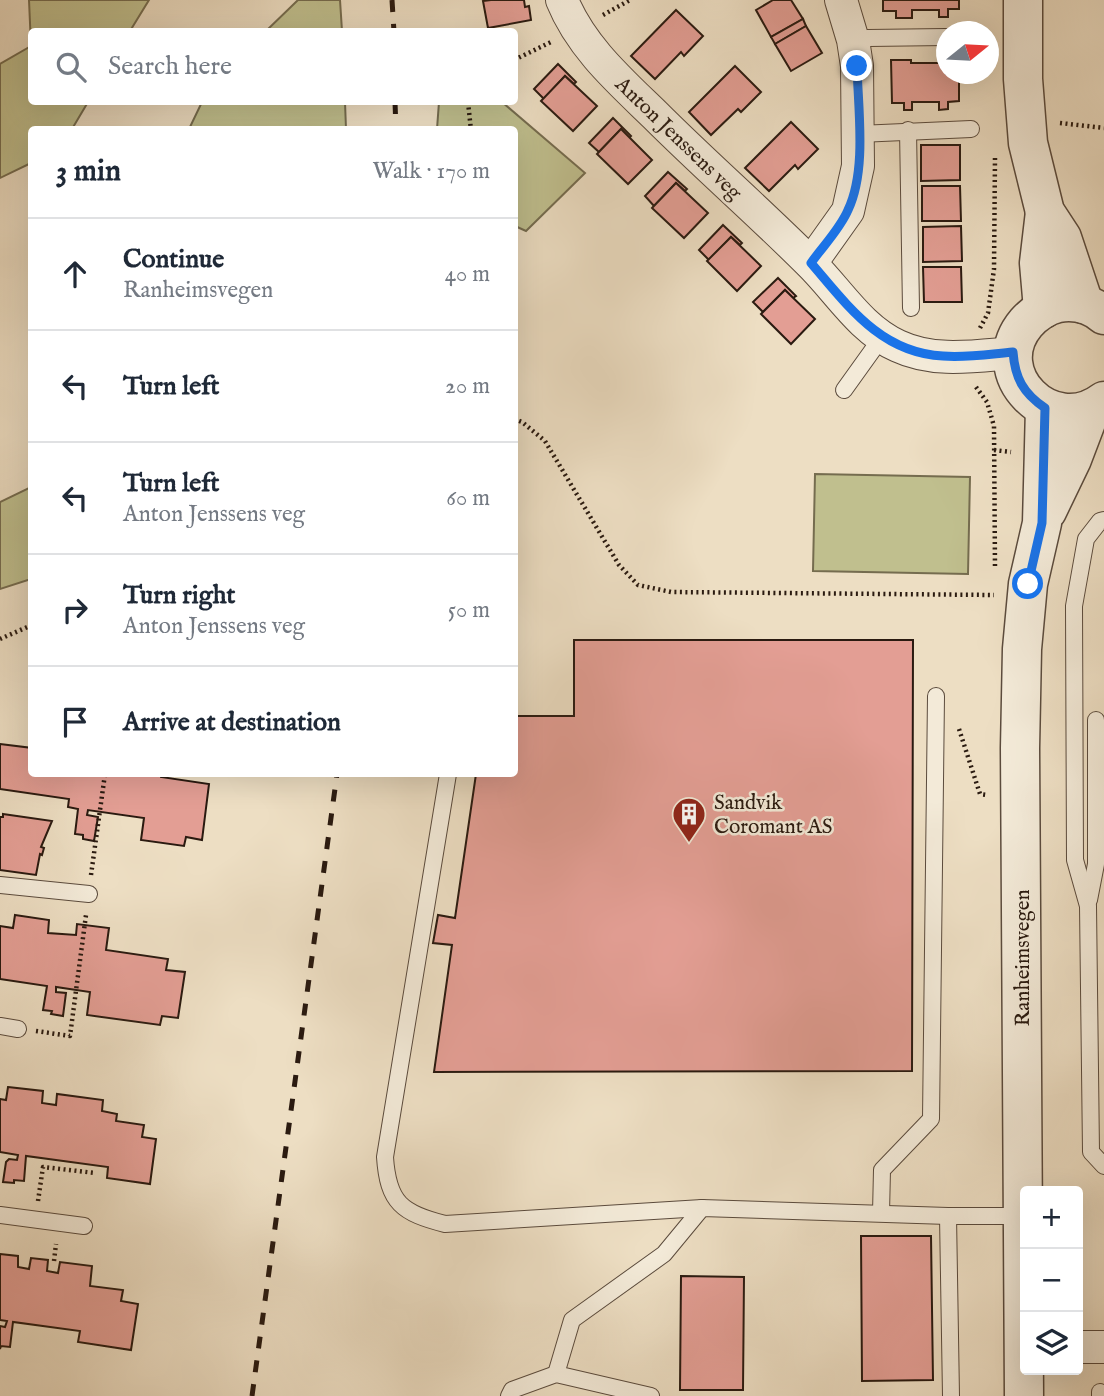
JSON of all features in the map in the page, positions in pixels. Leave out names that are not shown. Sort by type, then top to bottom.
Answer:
[{"type":"street","name":"Anton Jenssens veg","points":[[562,0],[576,30],[617,78],[811,263],[850,308],[882,338],[899,347],[941,356],[1013,352]]},
{"type":"street","points":[[811,263],[848,211],[859,166],[857,66],[853,40],[841,0]]},
{"type":"street","points":[[1024,0],[1023,79],[1028,143],[1045,212],[1062,238],[1094,310]]},
{"type":"street","points":[[1042,309],[1039,264],[1045,212]]},
{"type":"street","points":[[1094,310],[1063,302],[1042,309],[1023,327],[1013,352],[1014,369],[1020,385],[1031,398],[1045,408],[1068,414],[1098,405]]},
{"type":"street","name":"Ranheimsvegen","points":[[1042,523],[1098,405]]},
{"type":"street","name":"Ranheimsvegen","points":[[1023,1186],[1020,748],[1022,661],[1028,584],[1042,523],[1045,408]]},
{"type":"street","name":"Ranheimsvegen","points":[[1023,1249],[1024,1312]]},
{"type":"street","points":[[1083,1347],[1104,1347]]},
{"type":"street","name":"Ranheimsvegen","points":[[1024,1375],[1024,1396]]},
{"type":"lane","points":[[853,40],[936,37]]},
{"type":"lane","points":[[859,134],[971,129]]},
{"type":"lane","points":[[908,130],[911,308]]},
{"type":"lane","points":[[844,390],[882,338]]},
{"type":"lane","points":[[1088,906],[1075,860],[1074,606],[1086,539],[1100,521],[1104,520]]},
{"type":"lane","points":[[881,1213],[882,1170],[931,1119],[936,696]]},
{"type":"lane","points":[[1096,720],[1096,864],[1088,906],[1091,1152],[1104,1166]]},
{"type":"lane","points":[[447,777],[384,1157],[386,1182],[398,1202],[415,1217],[446,1224],[702,1208],[1020,1216]]},
{"type":"lane","points":[[0,885],[89,894]]},
{"type":"lane","points":[[0,1026],[18,1029]]},
{"type":"lane","points":[[556,1374],[572,1320],[664,1254],[702,1208]]},
{"type":"lane","points":[[0,1215],[84,1226]]},
{"type":"lane","points":[[948,1216],[951,1396]]},
{"type":"lane","points":[[509,1396],[512,1390],[556,1374],[652,1396]]},
{"type":"path","points":[[468,105],[471,126]]},
{"type":"path","points":[[1059,114],[1061,132]]},
{"type":"path","points":[[1060,123],[1104,128]]},
{"type":"path","points":[[976,333],[988,313],[991,292],[995,151]]},
{"type":"path","points":[[518,420],[545,441],[619,565],[638,585],[671,592],[994,595]]},
{"type":"path","points":[[0,639],[28,627]]},
{"type":"path","points":[[936,696],[946,695],[951,702],[980,793],[992,796]]},
{"type":"path","points":[[18,1029],[69,1035],[105,777]]},
{"type":"path","points":[[36,1220],[43,1167],[95,1173]]},
{"type":"shaded area","points":[[29,0],[149,0],[132,28],[30,28]]},
{"type":"shaded area","points":[[298,0],[340,0],[342,28],[269,28]]},
{"type":"shaded area","points":[[28,48],[28,105],[86,105],[74,126],[28,126],[28,164],[0,178],[0,64]]},
{"type":"shaded area","points":[[201,105],[345,105],[346,126],[190,126]]},
{"type":"shaded area","points":[[439,105],[506,105],[585,173],[526,231],[518,227],[518,126],[437,126]]},
{"type":"shaded area","points":[[815,474],[970,477],[968,574],[813,571]]},
{"type":"shaded area","points":[[28,488],[28,580],[0,589],[0,502]]},
{"type":"building","points":[[524,0],[525,7],[529,6],[531,20],[488,28],[483,1]]},
{"type":"building","points":[[773,0],[791,0],[803,19],[771,37],[756,10]]},
{"type":"building","points":[[883,0],[959,0],[959,9],[948,9],[948,17],[939,17],[939,10],[912,10],[912,18],[896,18],[896,11],[883,11]]},
{"type":"building","points":[[676,10],[703,36],[684,56],[681,52],[655,79],[631,56]]},
{"type":"building","points":[[803,19],[806,26],[775,44],[771,37]]},
{"type":"building","points":[[806,26],[822,53],[791,71],[775,44]]},
{"type":"building","points":[[891,60],[911,60],[911,63],[936,63],[936,84],[959,84],[959,101],[948,102],[948,109],[939,110],[939,102],[912,102],[912,110],[904,110],[904,103],[892,103]]},
{"type":"building","points":[[558,64],[576,82],[574,84],[565,76],[544,99],[534,89]]},
{"type":"building","points":[[735,66],[761,92],[741,112],[738,109],[711,135],[689,112]]},
{"type":"building","points":[[565,76],[597,106],[573,131],[541,101]]},
{"type":"building","points":[[613,118],[631,136],[629,138],[621,129],[599,152],[589,143]]},
{"type":"building","points":[[791,122],[818,149],[798,169],[795,165],[769,191],[745,168]]},
{"type":"building","points":[[621,129],[652,160],[628,184],[597,154]]},
{"type":"building","points":[[921,145],[960,145],[960,180],[921,181]]},
{"type":"building","points":[[668,172],[687,189],[685,191],[676,183],[654,206],[645,196]]},
{"type":"building","points":[[676,183],[708,213],[684,238],[652,208]]},
{"type":"building","points":[[922,186],[960,186],[961,221],[922,221]]},
{"type":"building","points":[[723,225],[742,243],[740,245],[731,237],[709,260],[699,250]]},
{"type":"building","points":[[961,226],[962,261],[923,262],[923,227]]},
{"type":"building","points":[[731,237],[761,266],[737,291],[707,261]]},
{"type":"building","points":[[923,267],[961,267],[962,302],[924,302]]},
{"type":"building","points":[[778,278],[796,296],[793,298],[785,290],[763,312],[753,302]]},
{"type":"building","points":[[785,290],[815,319],[791,344],[761,314]]},
{"type":"building","name":"Sandvik Coromant AS","points":[[574,640],[913,640],[912,1071],[434,1072],[452,945],[433,943],[438,915],[455,918],[476,777],[518,777],[518,716],[574,716]]},
{"type":"building","points":[[0,744],[28,748],[28,777],[161,777],[209,784],[202,840],[186,837],[184,846],[141,840],[144,818],[88,810],[87,815],[98,817],[94,841],[83,839],[83,835],[75,834],[78,809],[68,807],[69,799],[0,789]]},
{"type":"building","points":[[3,814],[52,821],[41,847],[44,848],[42,855],[40,854],[36,875],[0,870],[0,817],[3,817]]},
{"type":"building","points":[[15,915],[49,920],[48,933],[76,935],[77,924],[109,928],[106,950],[168,959],[166,970],[185,972],[178,1018],[162,1016],[160,1025],[87,1015],[90,992],[56,987],[56,992],[66,993],[63,1016],[43,1010],[47,986],[0,979],[0,926],[13,928]]},
{"type":"building","points":[[8,1087],[43,1091],[42,1103],[56,1105],[57,1094],[103,1100],[102,1111],[117,1114],[116,1121],[144,1125],[142,1137],[156,1139],[150,1184],[107,1178],[108,1167],[26,1156],[24,1181],[3,1182],[6,1162],[9,1159],[17,1160],[18,1155],[0,1152],[0,1099],[6,1100]]},
{"type":"building","points":[[861,1236],[931,1236],[933,1380],[862,1381]]},
{"type":"building","points":[[0,1254],[18,1256],[18,1267],[29,1269],[31,1258],[48,1260],[47,1271],[58,1273],[60,1262],[92,1266],[90,1286],[123,1290],[121,1301],[138,1304],[131,1350],[78,1342],[80,1331],[13,1322],[10,1347],[1,1346],[0,1349],[0,1326],[5,1327],[7,1321],[0,1320]]},
{"type":"building","points":[[681,1276],[744,1277],[743,1390],[680,1390]]},
{"type":"railway","points":[[392,0],[394,28]]},
{"type":"railway","points":[[395,105],[396,126]]},
{"type":"railway","points":[[252,1396],[337,777]]},
{"type":"place","name":"Sandvik Coromant AS","points":[[689,844]]},
{"type":"route","points":[[857,66],[859,166],[853,195],[848,211],[811,263],[865,323],[882,338],[899,347],[941,356],[1013,352],[1014,369],[1020,385],[1031,398],[1045,408],[1042,523],[1028,584]]}]
